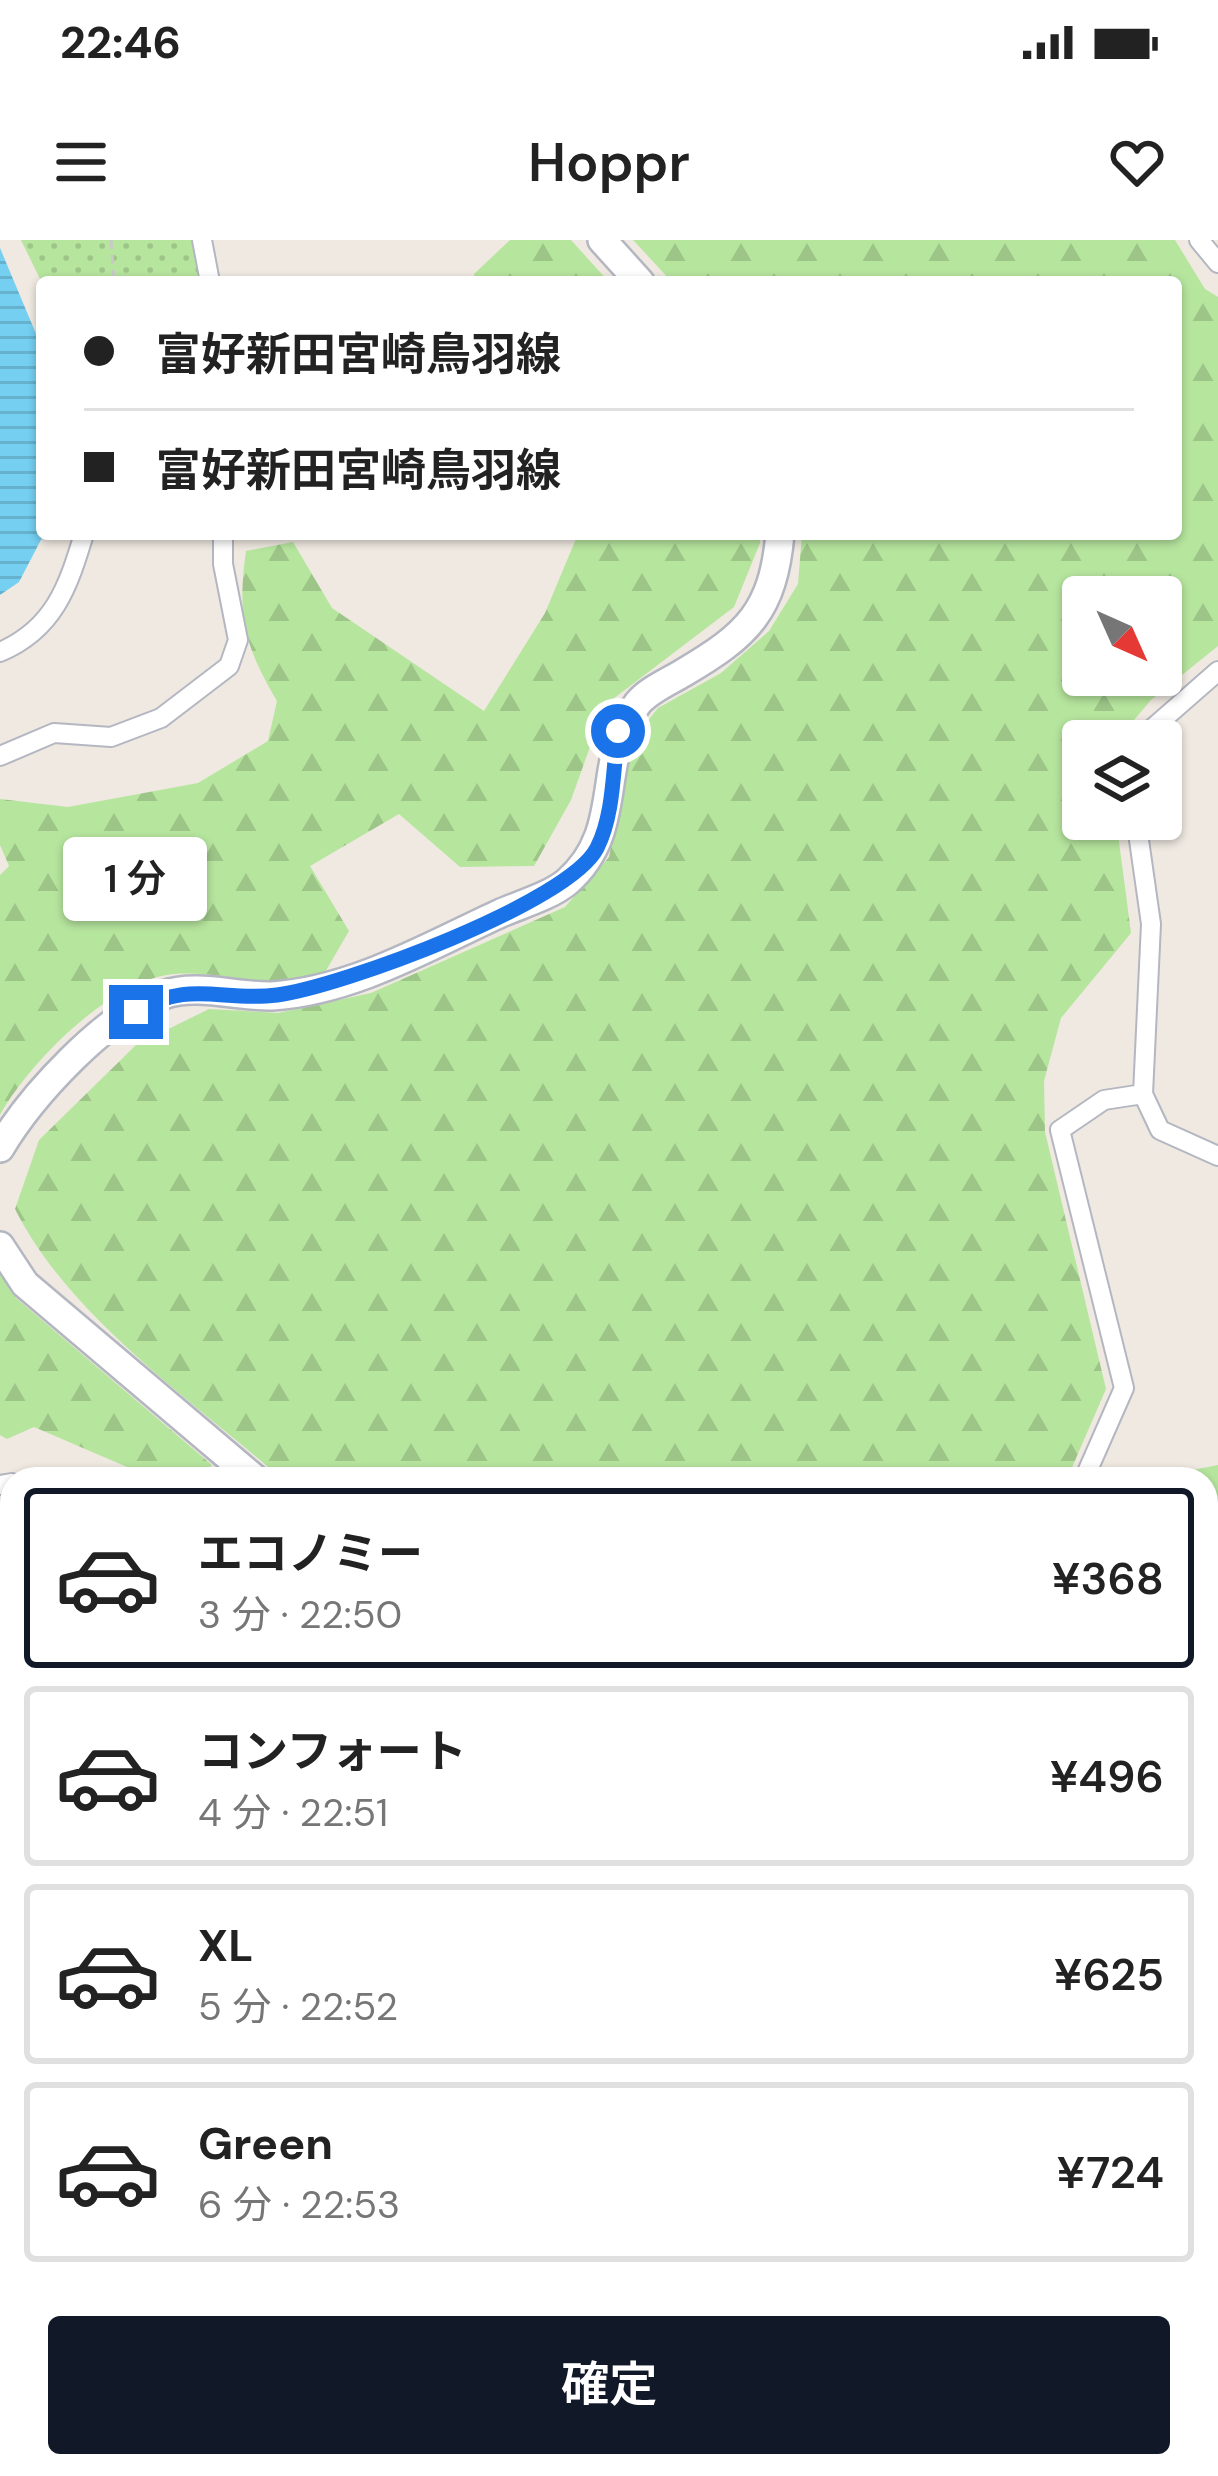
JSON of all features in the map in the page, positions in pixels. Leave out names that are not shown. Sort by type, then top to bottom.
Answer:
[{"type":"main road","points":[[602,240],[635,276]]},
{"type":"main road","points":[[0,1148],[22,1110],[107,1030],[164,994],[271,996],[329,986],[564,885],[596,850],[610,800],[618,731],[642,698],[756,622],[776,577],[779,540]]},
{"type":"main road","points":[[0,1246],[25,1284],[241,1467]]},
{"type":"street","points":[[202,240],[209,276]]},
{"type":"street","points":[[1199,240],[1218,263]]},
{"type":"street","points":[[0,652],[40,628],[65,598],[82,540]]},
{"type":"street","points":[[0,756],[53,733],[110,737],[161,718],[229,666],[238,640],[223,565],[223,540]]},
{"type":"street","points":[[1162,720],[1218,671]]},
{"type":"street","points":[[1139,840],[1151,924],[1143,1094],[1160,1130],[1218,1156]]},
{"type":"street","points":[[1089,1467],[1124,1388],[1060,1130],[1104,1100],[1143,1094]]},
{"type":"path","points":[[111,240],[114,276]]},
{"type":"green space","points":[[21,240],[202,240],[209,276],[39,276]]},
{"type":"green space","points":[[510,240],[571,240],[604,276],[474,276]]},
{"type":"green space","points":[[633,240],[1175,240],[1205,289],[1218,297],[1218,646],[1182,675],[1182,576],[1062,576],[1062,696],[1156,696],[1134,720],[1062,720],[1062,840],[1119,840],[1131,933],[1061,1018],[1044,1081],[1045,1132],[1106,1389],[1072,1467],[268,1467],[99,1321],[38,1248],[15,1209],[39,1140],[136,1045],[209,1009],[278,1013],[371,993],[565,907],[609,857],[632,740],[658,708],[721,673],[769,631],[798,584],[802,540],[1182,540],[1182,276],[666,276]]},
{"type":"green space","points":[[575,540],[760,540],[734,607],[605,705],[571,800],[534,866],[460,867],[399,814],[310,866],[349,931],[324,974],[269,981],[180,974],[144,982],[72,1029],[29,1073],[0,1115],[0,875],[9,866],[0,845],[0,799],[68,807],[198,783],[268,741],[277,701],[246,629],[242,594],[246,551],[293,542],[332,608],[484,711],[545,613]]},
{"type":"green space","points":[[0,1273],[16,1298],[212,1465],[127,1467],[34,1427],[7,1439],[0,1435]]},
{"type":"water","points":[[0,248],[36,334],[36,540],[41,540],[19,582],[0,595]]},
{"type":"route","points":[[136,1012],[164,994],[205,991],[271,996],[329,986],[376,970],[564,885],[596,850],[610,800],[618,731]]}]
